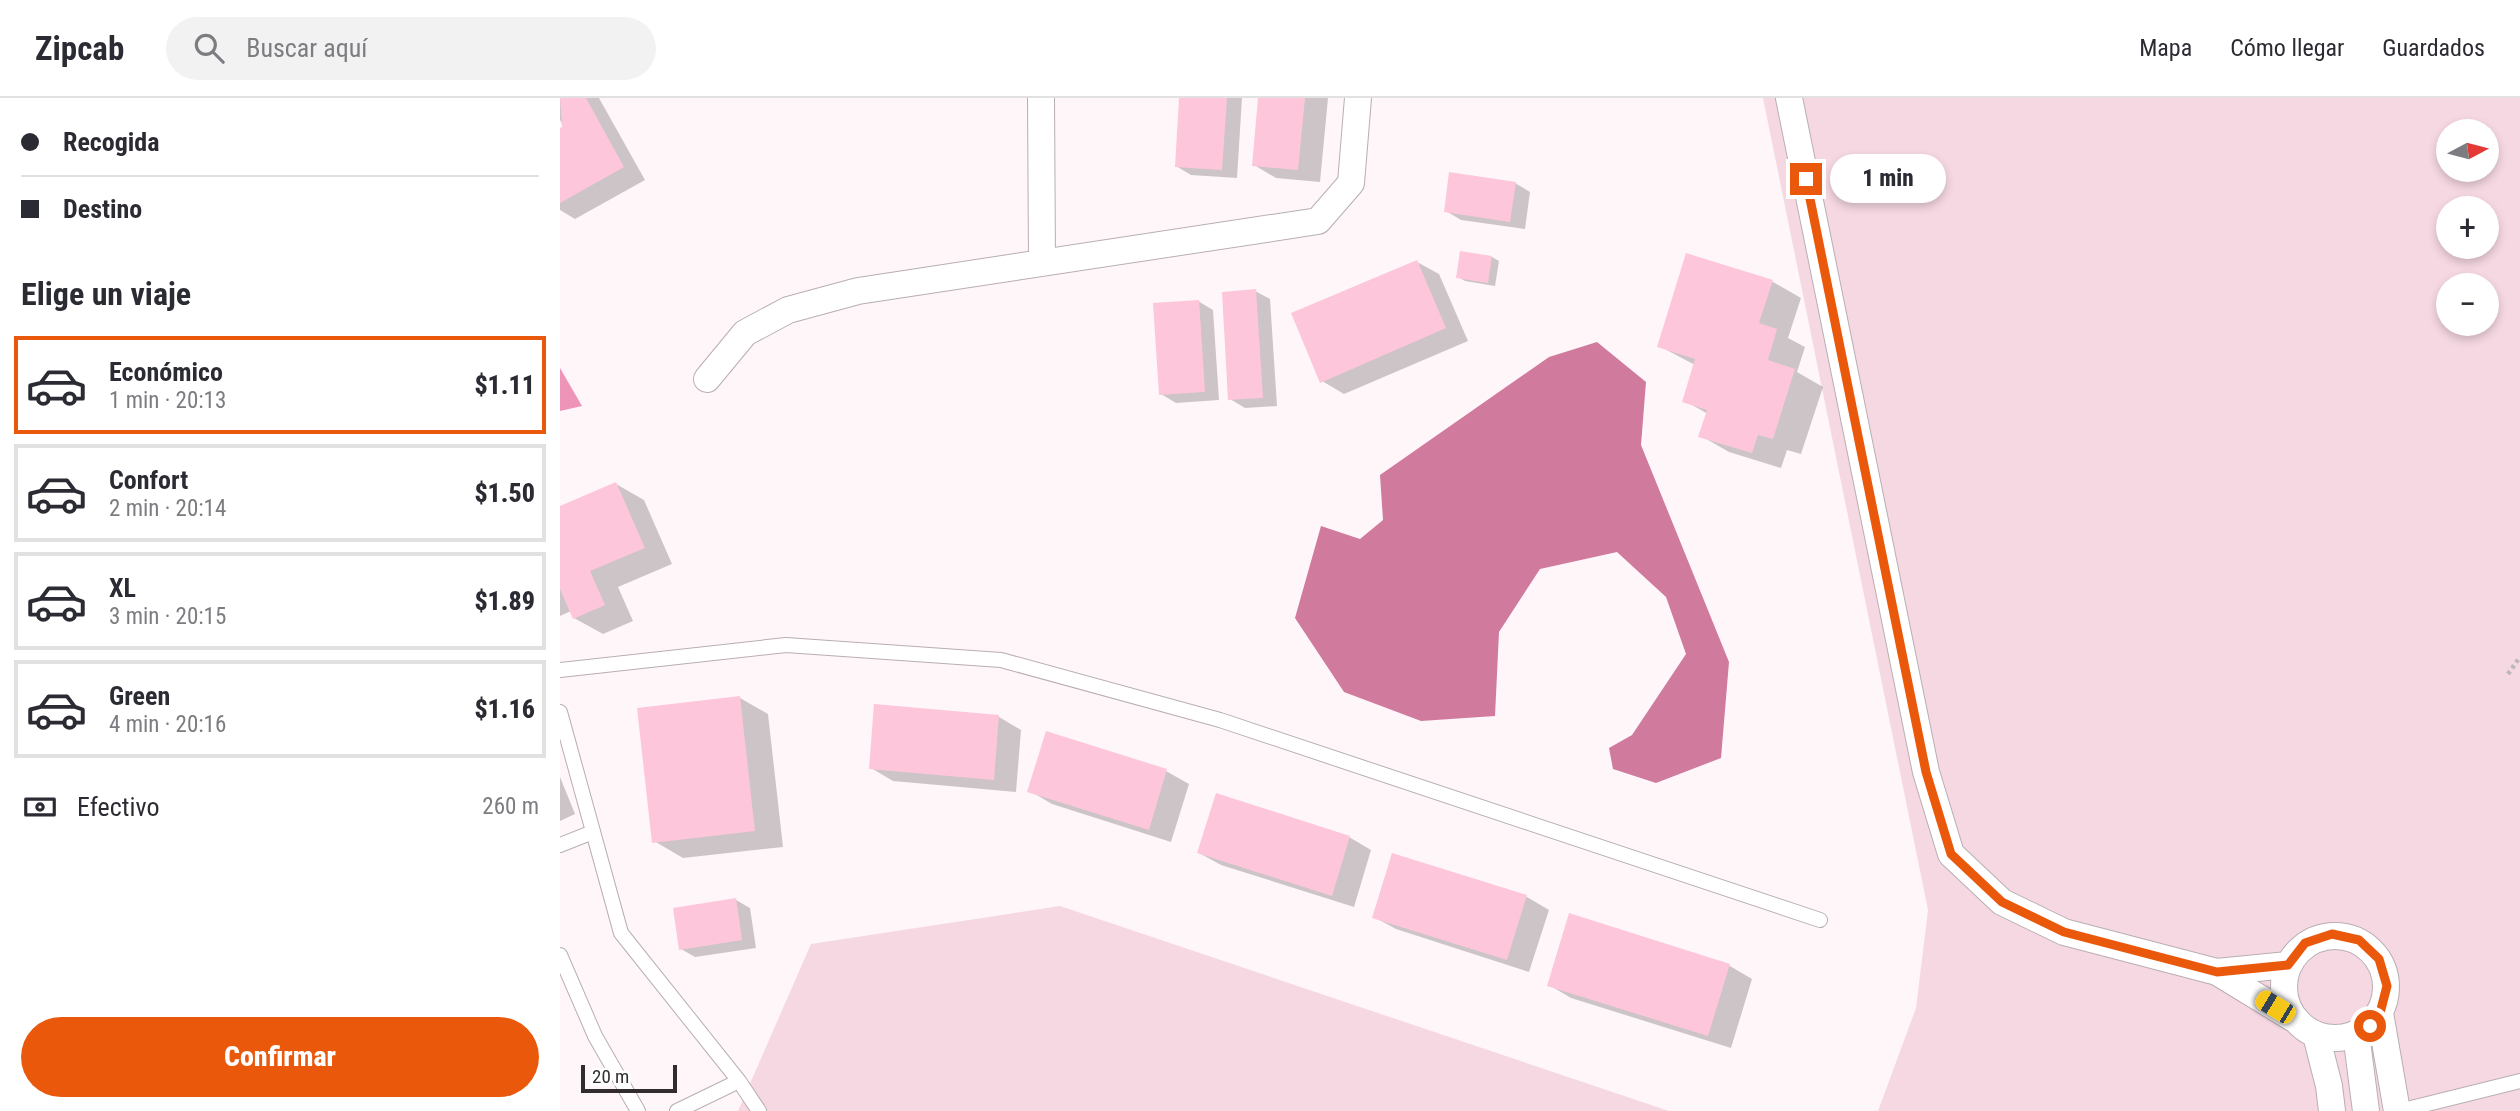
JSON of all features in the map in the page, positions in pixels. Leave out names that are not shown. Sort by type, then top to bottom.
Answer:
[{"type":"street","points":[[1041,98],[1042,262]]},
{"type":"street","points":[[707,379],[745,333],[788,310],[858,291],[1318,221],[1352,183],[1358,98]]},
{"type":"street","points":[[1789,98],[1926,772],[1951,854],[2002,902],[2064,932],[2217,972],[2316,1035],[2336,1039],[2356,1034],[2370,1026],[2380,1013],[2387,986],[2379,959],[2359,940],[2332,934],[2305,943],[2288,965],[2283,992],[2294,1019]]},
{"type":"street","points":[[2217,972],[2288,965]]},
{"type":"street","points":[[2380,1013],[2398,1111]]},
{"type":"street","points":[[2356,1034],[2366,1111]]},
{"type":"street","points":[[2316,1035],[2329,1086],[2332,1111]]},
{"type":"lane","points":[[560,670],[786,645],[1001,660],[1220,720],[1821,920]]},
{"type":"lane","points":[[560,712],[621,933],[739,1081],[759,1111]]},
{"type":"lane","points":[[560,845],[593,832]]},
{"type":"lane","points":[[560,955],[595,1036],[638,1111]]},
{"type":"lane","points":[[677,1111],[739,1081]]},
{"type":"lane","points":[[2398,1111],[2520,1081]]},
{"type":"path","points":[[2508,674],[2520,657]]},
{"type":"shaded area","points":[[1763,98],[2520,98],[2520,1111],[1878,1111],[1916,1008],[1928,910]]},
{"type":"shaded area","points":[[1597,342],[1646,382],[1641,445],[1729,662],[1721,758],[1656,783],[1613,769],[1609,748],[1632,735],[1686,654],[1666,597],[1617,552],[1540,569],[1499,632],[1495,716],[1421,721],[1344,692],[1295,618],[1321,526],[1360,539],[1383,520],[1380,475],[1549,357]]},
{"type":"shaded area","points":[[560,368],[582,406],[560,411]]},
{"type":"shaded area","points":[[1060,906],[1669,1111],[738,1111],[811,944]]},
{"type":"building","points":[[560,98],[586,98],[624,167],[560,203],[562,127]]},
{"type":"building","points":[[1179,98],[1227,98],[1222,170],[1175,167]]},
{"type":"building","points":[[1258,98],[1305,98],[1298,170],[1252,166]]},
{"type":"building","points":[[1449,172],[1516,182],[1510,222],[1444,212]]},
{"type":"building","points":[[1460,251],[1492,256],[1488,283],[1456,278]]},
{"type":"building","points":[[1686,253],[1773,280],[1759,323],[1777,329],[1768,360],[1795,369],[1773,439],[1758,435],[1752,453],[1698,437],[1707,410],[1682,402],[1695,359],[1657,347]]},
{"type":"building","points":[[1417,260],[1446,328],[1320,383],[1291,313]]},
{"type":"building","points":[[1256,289],[1263,398],[1228,400],[1222,292]]},
{"type":"building","points":[[1199,300],[1205,392],[1159,395],[1153,303]]},
{"type":"building","points":[[616,482],[645,548],[590,571],[605,605],[573,619],[560,589],[560,506]]},
{"type":"building","points":[[740,696],[755,831],[652,843],[637,708]]},
{"type":"building","points":[[874,704],[999,715],[994,780],[869,769]]},
{"type":"building","points":[[1046,731],[1167,769],[1149,830],[1027,792]]},
{"type":"building","points":[[1216,793],[1350,836],[1332,896],[1197,853]]},
{"type":"building","points":[[1392,853],[1527,895],[1507,960],[1372,918]]},
{"type":"building","points":[[736,898],[742,940],[679,950],[673,908]]},
{"type":"building","points":[[1569,913],[1730,964],[1708,1036],[1547,986]]},
{"type":"route","points":[[1806,179],[1926,772],[1951,854],[2002,902],[2064,932],[2217,972],[2288,965],[2305,943],[2332,934],[2359,940],[2379,959],[2387,986],[2380,1013],[2370,1026]]}]
